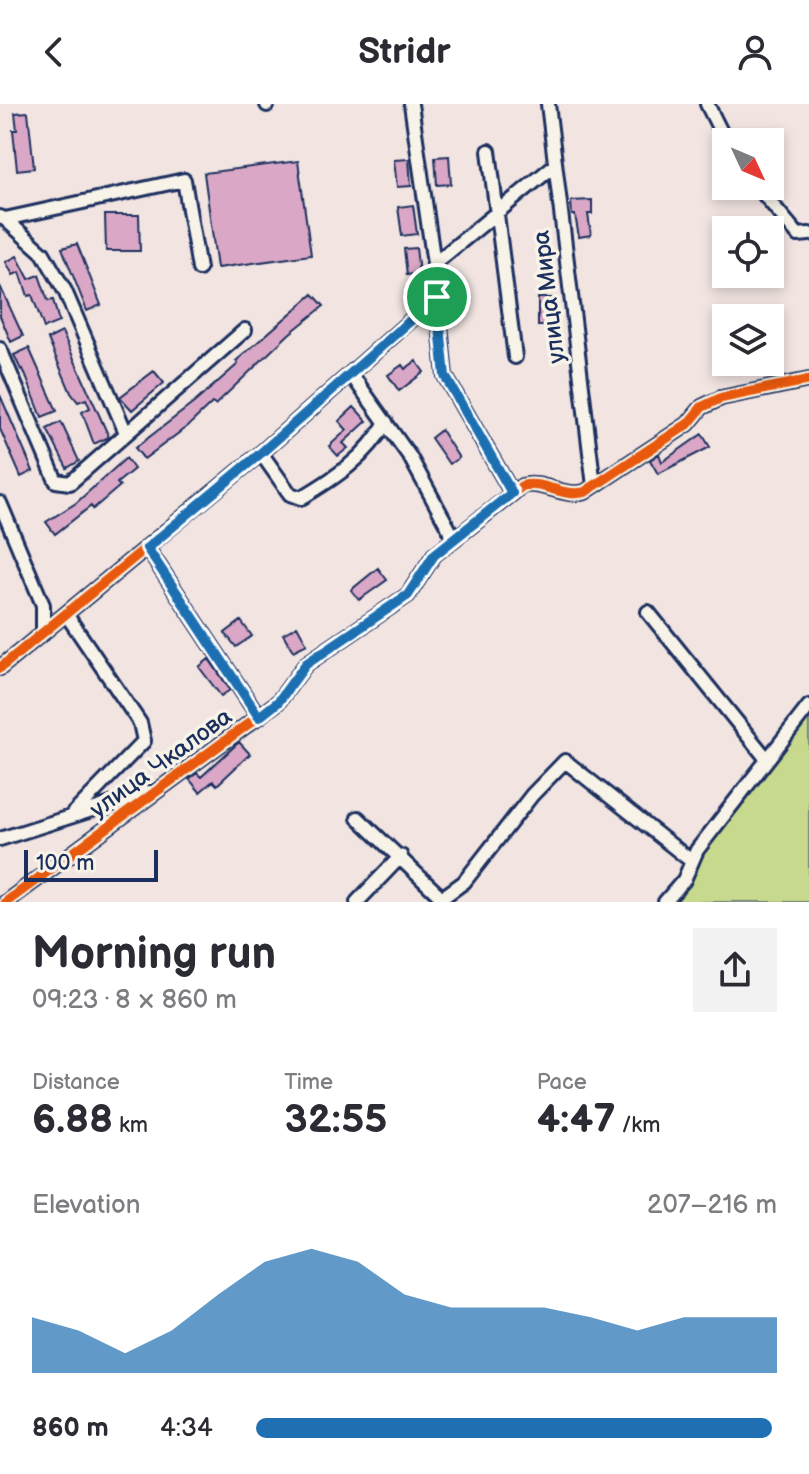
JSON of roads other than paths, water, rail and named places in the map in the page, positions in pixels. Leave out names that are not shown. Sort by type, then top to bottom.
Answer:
[{"type":"street","points":[[411,104],[434,264],[445,376],[512,493],[532,483],[571,495],[585,492],[688,424],[702,407],[721,398],[809,380]]},
{"type":"street","name":"улица Мира","points":[[548,104],[594,486]]},
{"type":"street","points":[[707,104],[719,128]]},
{"type":"street","points":[[489,151],[515,357]]},
{"type":"street","points":[[434,264],[555,165]]},
{"type":"street","points":[[2,218],[184,180],[199,269]]},
{"type":"street","points":[[769,200],[798,235],[809,234]]},
{"type":"street","points":[[2,218],[43,253],[65,291],[126,433]]},
{"type":"street","points":[[0,668],[261,453],[437,297]]},
{"type":"street","points":[[0,349],[56,481],[70,483],[245,330]]},
{"type":"street","points":[[351,374],[410,457],[454,538]]},
{"type":"street","points":[[261,453],[290,494],[301,498],[353,464],[376,441],[386,422]]},
{"type":"street","name":"улица Чкалова","points":[[6,902],[278,702],[306,664],[408,595],[434,555],[512,493]]},
{"type":"street","points":[[0,503],[43,605],[43,634]]},
{"type":"street","points":[[147,548],[259,717]]},
{"type":"street","points":[[648,612],[766,758]]},
{"type":"street","points":[[66,614],[140,723],[144,741],[70,817]]},
{"type":"street","points":[[665,902],[684,880],[690,860],[809,706]]},
{"type":"street","points":[[358,818],[442,898],[464,882],[532,795],[565,761],[690,860]]},
{"type":"street","points":[[0,839],[160,789]]},
{"type":"street","points":[[357,902],[401,856]]}]
